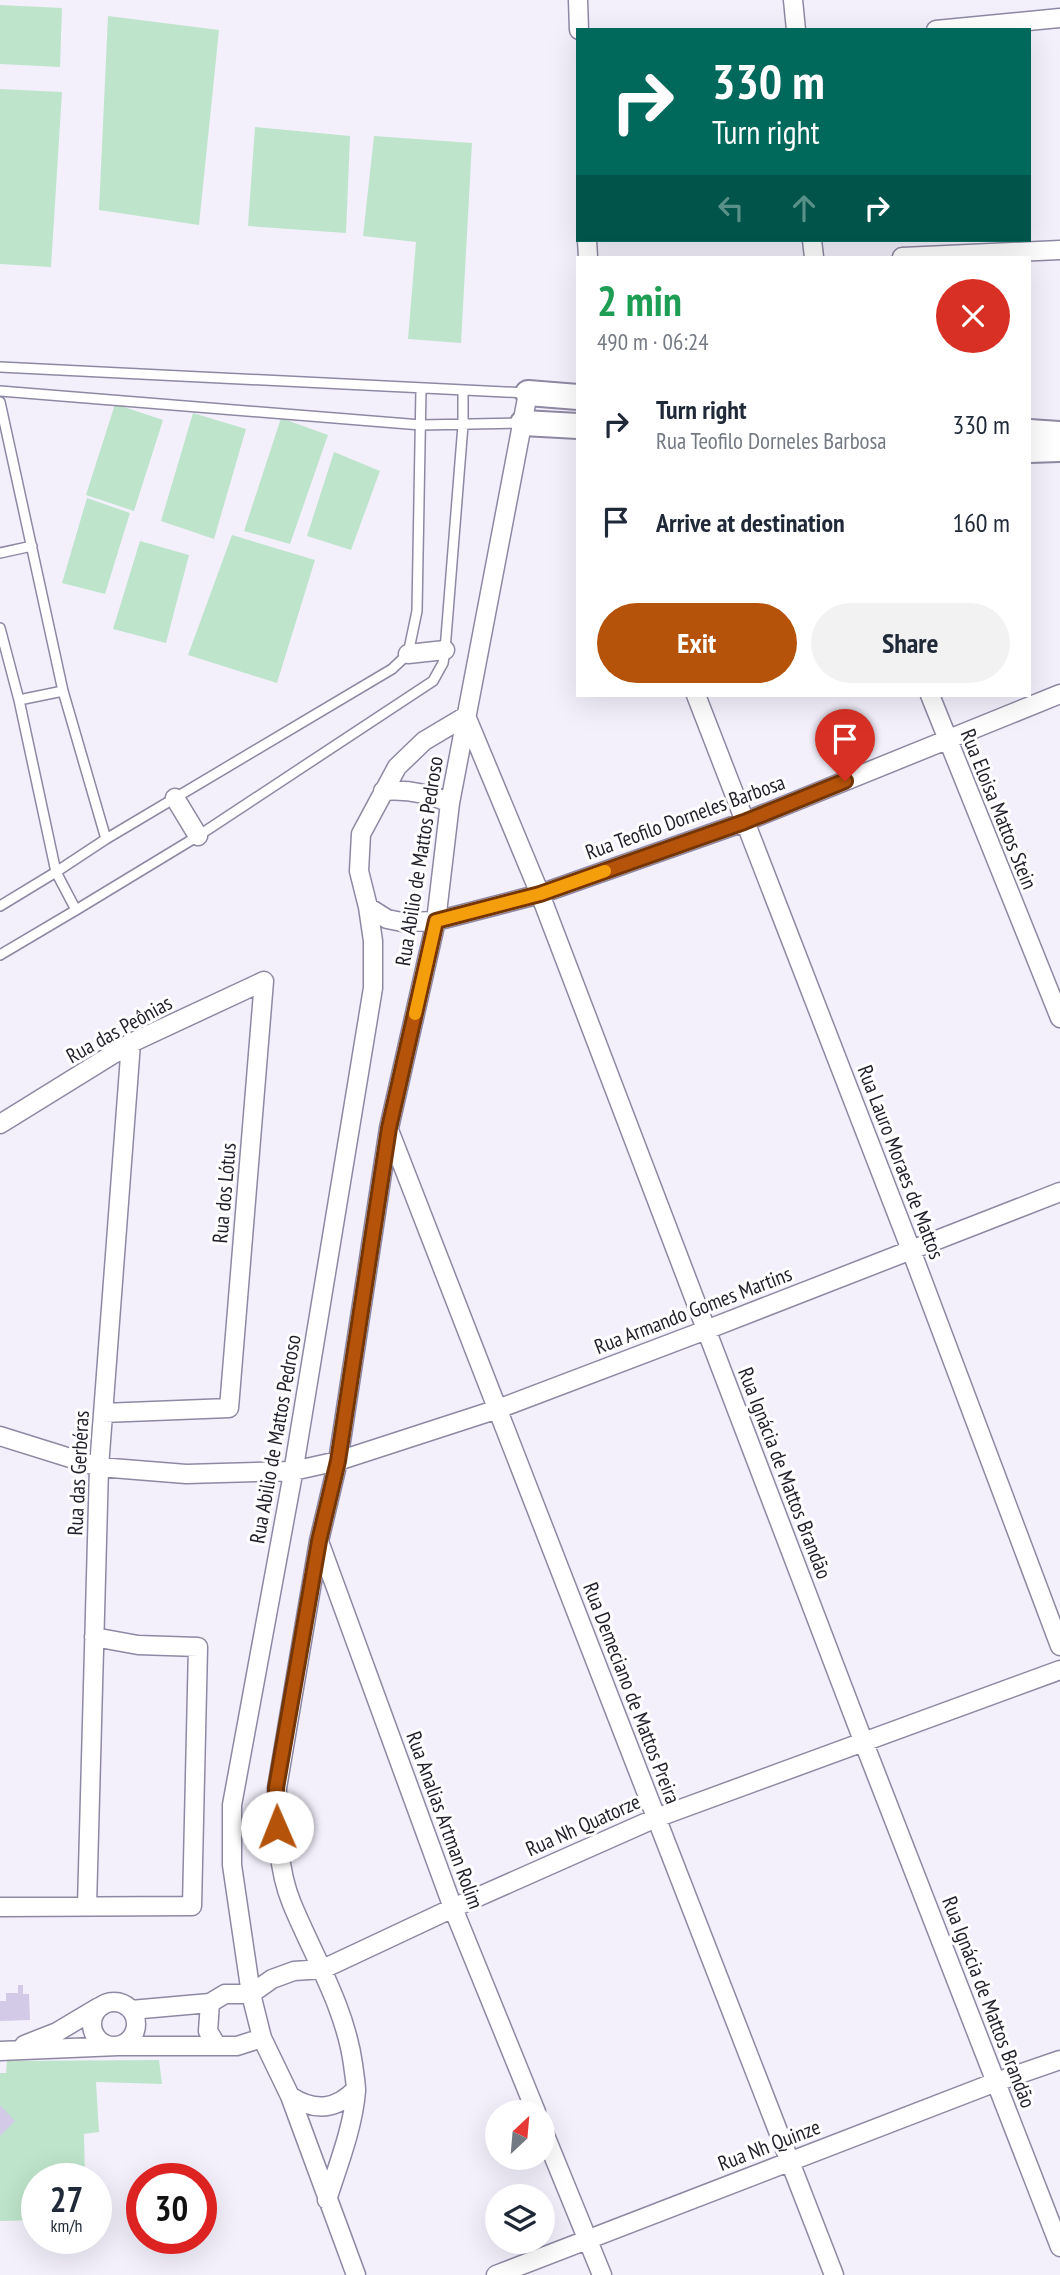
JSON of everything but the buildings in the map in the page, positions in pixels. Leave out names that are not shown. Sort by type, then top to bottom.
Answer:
[{"type":"street","points":[[578,0],[579,28]]},
{"type":"street","points":[[793,0],[796,28]]},
{"type":"street","points":[[957,28],[1060,18]]},
{"type":"street","points":[[925,256],[1060,250]]},
{"type":"street","points":[[528,393],[576,397]]},
{"type":"street","name":"Rua Abilio de Mattos Pedroso","points":[[327,2200],[352,2113],[356,2089],[351,2045],[323,1969],[291,1902],[281,1862],[276,1788],[319,1541],[338,1461],[389,1128],[436,921],[450,803],[528,393]]},
{"type":"street","points":[[523,423],[576,426]]},
{"type":"street","points":[[1031,432],[1060,434]]},
{"type":"street","points":[[1031,450],[1060,449]]},
{"type":"street","points":[[408,654],[445,650]]},
{"type":"street","name":"Rua Teofilo Dorneles Barbosa","points":[[368,907],[387,919],[402,922],[436,921],[540,894],[744,822],[1060,694]]},
{"type":"street","name":"Rua Lauro Moraes de Mattos","points":[[697,697],[911,1250],[1060,1646]]},
{"type":"street","name":"Rua Eloisa Mattos Stein","points":[[931,697],[1060,1018]]},
{"type":"street","name":"Rua Abilio de Mattos Pedroso","points":[[356,2275],[290,2096],[262,2038],[251,1994],[232,1865],[232,1805],[293,1475],[373,988],[373,941],[359,871],[360,834],[397,767],[424,741],[466,716]]},
{"type":"street","name":"Rua Ignácia de Mattos Brandão","points":[[466,716],[540,894],[864,1743],[1060,2247]]},
{"type":"street","points":[[383,792],[402,790],[450,803]]},
{"type":"street","points":[[175,798],[198,836]]},
{"type":"street","name":"Rua das Peônias","points":[[0,1124],[131,1043],[264,981]]},
{"type":"street","name":"Rua dos Lótus","points":[[103,1413],[229,1408],[264,981]]},
{"type":"street","name":"Rua das Gerbéras","points":[[87,1906],[99,1472],[131,1043]]},
{"type":"street","name":"Rua Demeciano de Mattos Preira","points":[[389,1128],[834,2275]]},
{"type":"street","name":"Rua Armando Gomes Martins","points":[[0,1436],[99,1472],[293,1475],[498,1409],[1060,1192]]},
{"type":"street","name":"Rua Analias Artman Rolim","points":[[319,1541],[453,1908],[531,2100]]},
{"type":"street","points":[[0,1907],[192,1906],[198,1647],[138,1645],[94,1637]]},
{"type":"street","name":"Rua Nh Quatorze","points":[[251,1994],[272,1979],[294,1971],[323,1969],[656,1818],[1060,1670]]},
{"type":"street","points":[[131,2010],[210,2003],[225,1994],[251,1994]]},
{"type":"street","points":[[4,2051],[57,2032],[102,2005],[108,2002],[121,2003],[131,2010],[136,2028],[129,2040],[118,2046],[103,2043],[93,2032],[93,2017],[102,2005]]},
{"type":"street","points":[[210,2003],[208,2031],[217,2046]]},
{"type":"street","points":[[4,2051],[118,2046],[237,2046],[262,2038]]},
{"type":"street","name":"Rua Nh Quinze","points":[[496,2275],[996,2082],[1060,2060]]},
{"type":"street","points":[[290,2096],[303,2105],[329,2106],[345,2101],[356,2089]]},
{"type":"street","points":[[555,2159],[602,2275]]},
{"type":"lane","points":[[0,367],[528,393]]},
{"type":"lane","points":[[0,906],[106,839],[391,669],[408,654],[417,611],[421,389]]},
{"type":"lane","points":[[0,391],[421,425],[523,423]]},
{"type":"lane","points":[[0,955],[198,836],[433,681],[443,663],[445,650],[463,425],[463,391]]},
{"type":"lane","points":[[0,402],[63,691],[106,839]]},
{"type":"lane","points":[[0,553],[32,547]]},
{"type":"lane","points":[[0,628],[57,872],[76,910]]},
{"type":"lane","points":[[19,701],[63,691]]},
{"type":"green space","points":[[0,5],[62,8],[60,67],[0,64]]},
{"type":"green space","points":[[108,16],[219,30],[199,225],[99,210]]},
{"type":"green space","points":[[0,89],[62,92],[51,267],[0,264]]},
{"type":"green space","points":[[255,127],[350,136],[346,233],[248,226]]},
{"type":"green space","points":[[374,136],[472,143],[461,343],[408,339],[416,242],[363,236]]},
{"type":"green space","points":[[115,404],[163,420],[134,511],[86,495]]},
{"type":"green space","points":[[193,413],[246,429],[214,539],[161,521]]},
{"type":"green space","points":[[281,418],[328,435],[290,544],[244,531]]},
{"type":"green space","points":[[334,452],[380,471],[351,550],[307,536]]},
{"type":"green space","points":[[87,498],[130,513],[105,594],[62,583]]},
{"type":"green space","points":[[232,535],[315,560],[277,683],[188,655]]},
{"type":"green space","points":[[140,541],[189,555],[166,643],[113,629]]},
{"type":"green space","points":[[159,2060],[162,2084],[96,2082],[99,2132],[84,2134],[85,2163],[21,2163],[21,2220],[0,2221],[0,2073],[6,2073],[7,2061]]},
{"type":"slow traffic","points":[[415,1014],[436,921],[540,894],[605,871]]},
{"type":"route","points":[[277,1827],[276,1788],[319,1541],[338,1461],[389,1128],[436,921],[540,894],[744,822],[845,781]]}]
